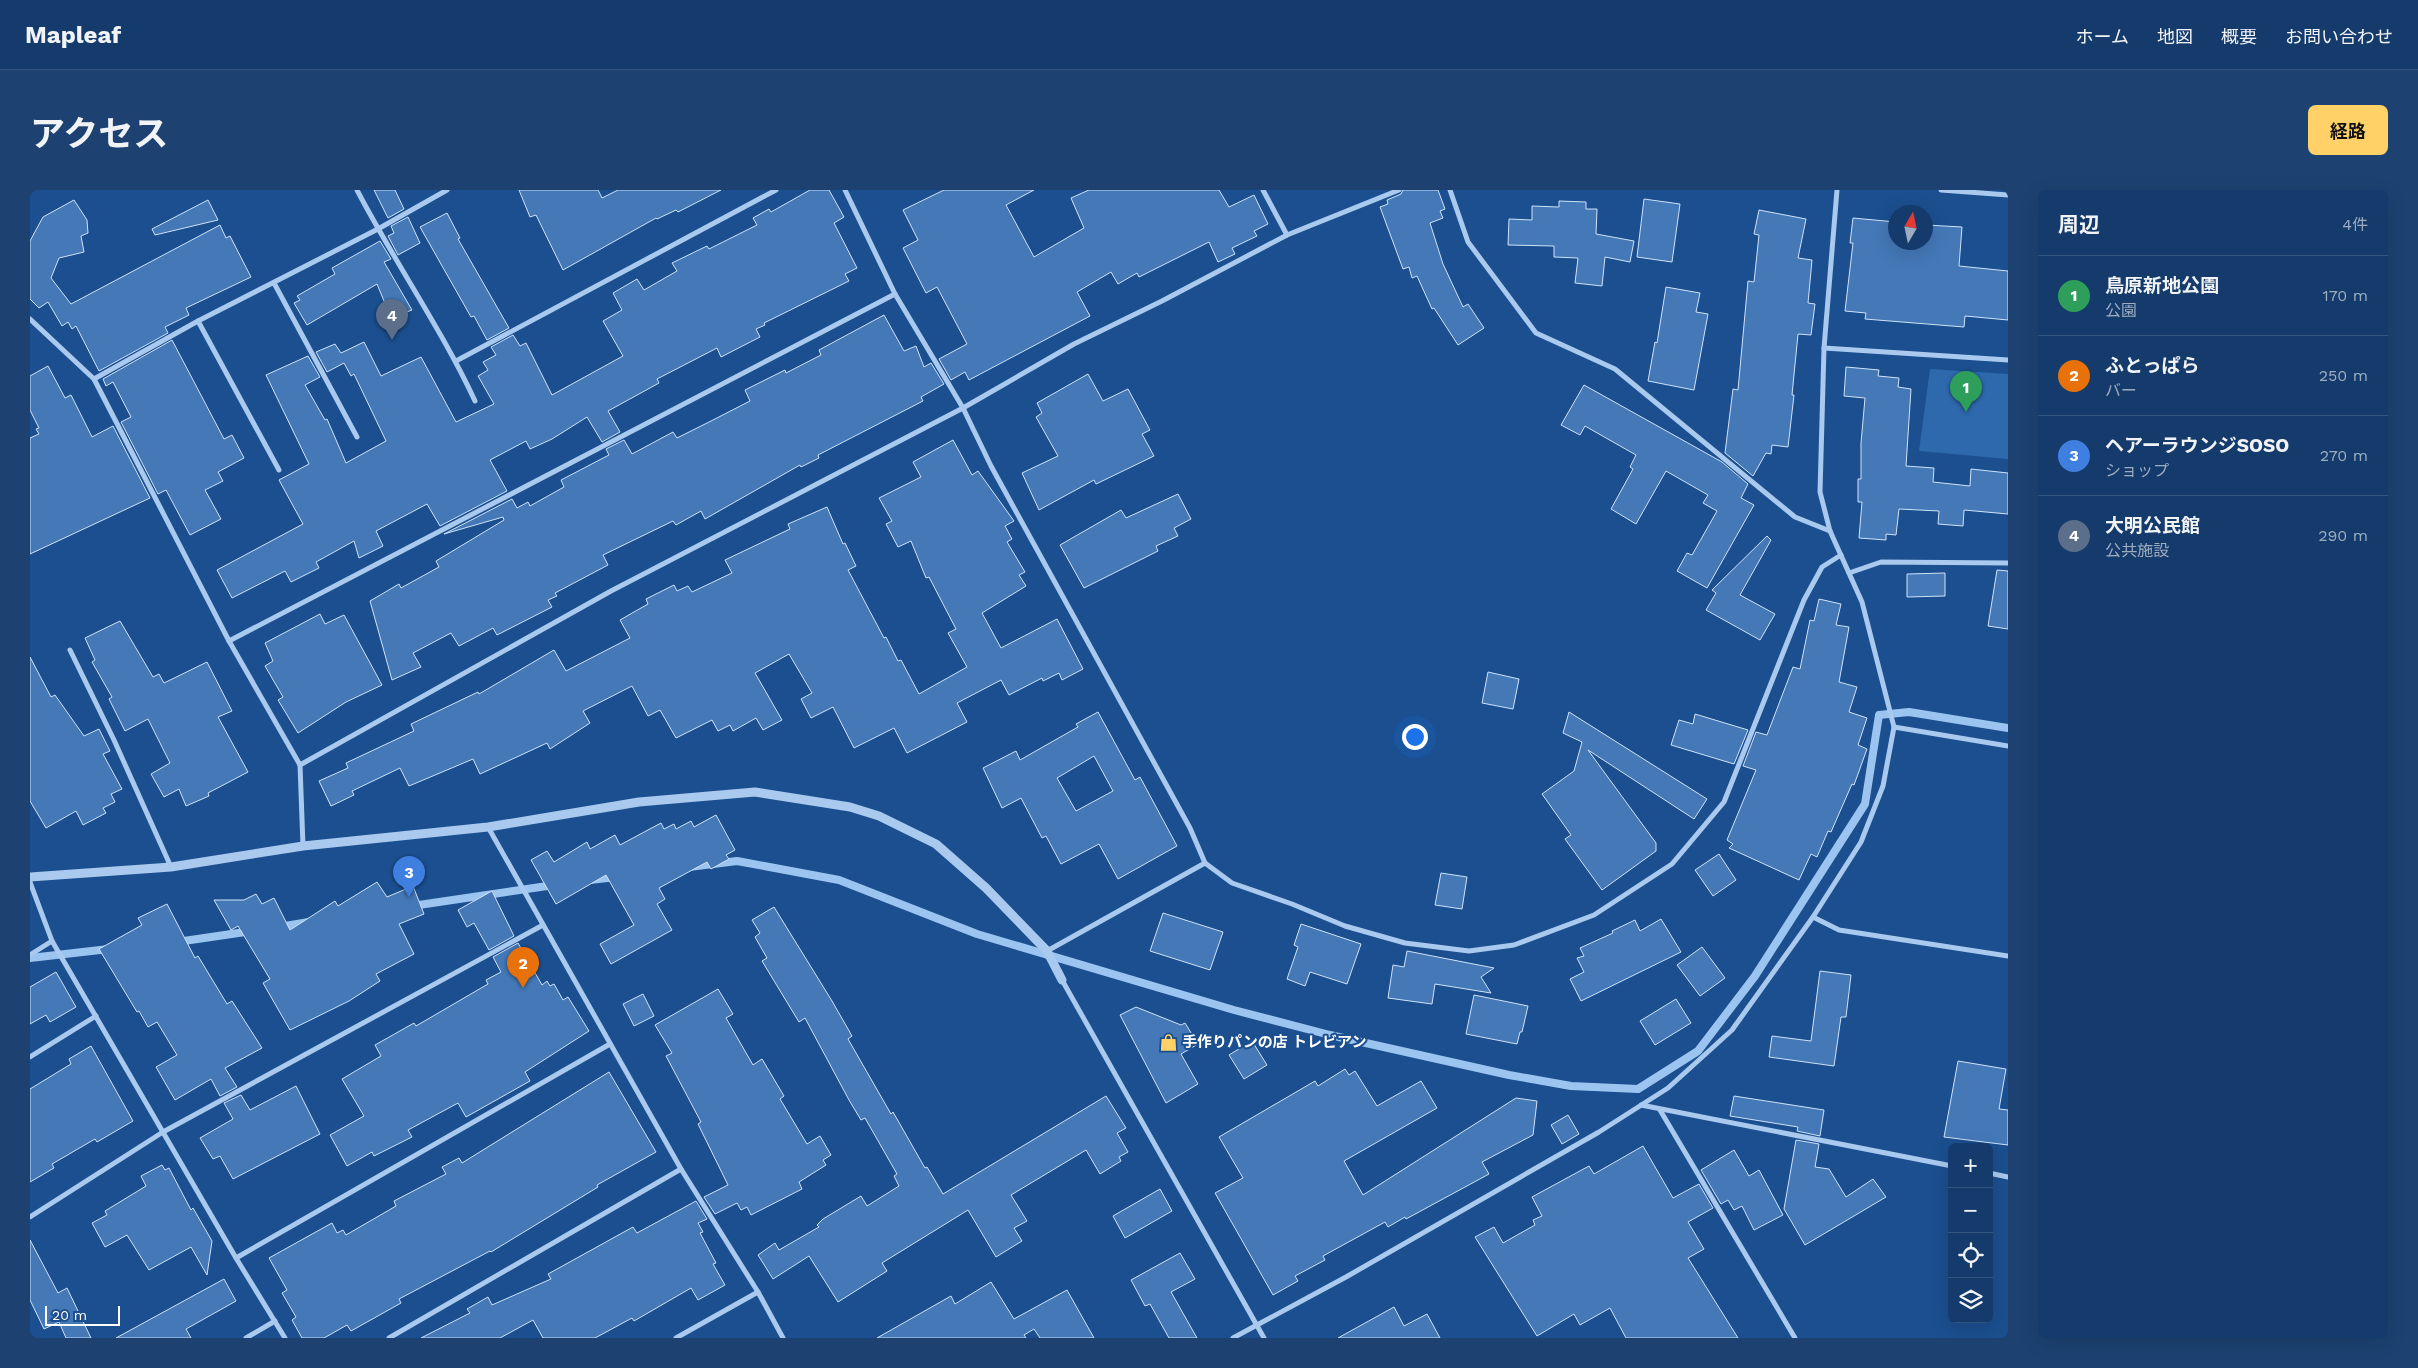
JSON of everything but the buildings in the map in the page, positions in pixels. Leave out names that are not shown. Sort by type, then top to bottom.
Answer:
[{"type":"street","points":[[357,190],[456,361],[474,401]]},
{"type":"street","points":[[94,380],[198,321],[378,229],[446,190]]},
{"type":"street","points":[[456,361],[776,190]]},
{"type":"street","points":[[845,190],[895,294],[962,408],[991,466],[1190,828],[1206,863],[1232,883],[1292,904],[1345,926],[1405,943],[1469,951],[1514,945],[1594,915],[1672,864],[1724,802],[1804,600],[1822,567],[1841,555]]},
{"type":"street","points":[[1263,190],[1287,235]]},
{"type":"street","points":[[300,765],[611,592],[962,408],[1074,344],[1162,302],[1287,235],[1399,190]]},
{"type":"street","points":[[1450,190],[1468,242],[1536,333],[1615,369],[1795,517],[1830,532]]},
{"type":"street","points":[[1233,1338],[1346,1277],[1599,1132],[1668,1088],[1732,1030],[1813,917],[1861,842],[1883,786],[1894,727],[1862,602],[1830,532],[1820,492],[1824,348],[1837,190]]},
{"type":"street","points":[[1941,190],[2008,195]]},
{"type":"street","points":[[274,283],[357,437]]},
{"type":"street","points":[[230,641],[895,294]]},
{"type":"street","points":[[30,319],[94,380],[230,641],[300,765],[304,846]]},
{"type":"street","points":[[198,321],[279,470]]},
{"type":"street","points":[[1824,348],[2008,360]]},
{"type":"street","points":[[1849,573],[1880,562],[2008,563]]},
{"type":"street","points":[[70,650],[114,740],[171,867]]},
{"type":"street","points":[[1894,727],[2008,746]]},
{"type":"street","points":[[30,877],[171,867],[304,846],[488,827],[639,802],[755,792],[850,807],[879,816],[936,844],[986,888],[1047,952],[1264,1338]]},
{"type":"street","points":[[488,827],[681,1169],[758,1292],[783,1338]]},
{"type":"street","points":[[1047,952],[1206,863]]},
{"type":"street","points":[[30,882],[52,941],[236,1258],[285,1338]]},
{"type":"street","points":[[1813,917],[1839,930],[2008,956]]},
{"type":"street","points":[[30,1217],[163,1132],[543,925]]},
{"type":"street","points":[[30,955],[52,941]]},
{"type":"street","points":[[30,1056],[96,1016]]},
{"type":"street","points":[[236,1258],[610,1044]]},
{"type":"street","points":[[1641,1105],[1948,1165]]},
{"type":"street","points":[[1660,1110],[1795,1338]]},
{"type":"street","points":[[389,1338],[681,1169]]},
{"type":"street","points":[[1993,1174],[2008,1177]]},
{"type":"street","points":[[676,1338],[758,1292]]},
{"type":"street","points":[[246,1338],[275,1321]]},
{"type":"shaded area","points":[[1930,369],[2008,374],[2008,459],[1919,451]]},
{"type":"waterway","points":[[689,867],[737,861],[839,880],[977,934],[1234,1010],[1330,1035],[1509,1075],[1571,1086],[1638,1089],[1698,1051],[1755,976],[1865,804],[1879,715],[1909,712],[2008,728]]},
{"type":"waterway","points":[[590,880],[616,877]]},
{"type":"waterway","points":[[412,906],[554,885]]},
{"type":"waterway","points":[[279,927],[309,922]]},
{"type":"waterway","points":[[177,942],[252,931]]},
{"type":"waterway","points":[[30,958],[109,949]]},
{"type":"place","name":"大明公民館","points":[[392,340]]},
{"type":"place","name":"鳥原新地公園","points":[[1966,412]]},
{"type":"place","name":"ヘアーラウンジSOSO","points":[[409,897]]},
{"type":"place","name":"ふとっぱら","points":[[523,988]]},
{"type":"place","name":"手作りパンの店 トレビアン","points":[[1168,1042]]}]
